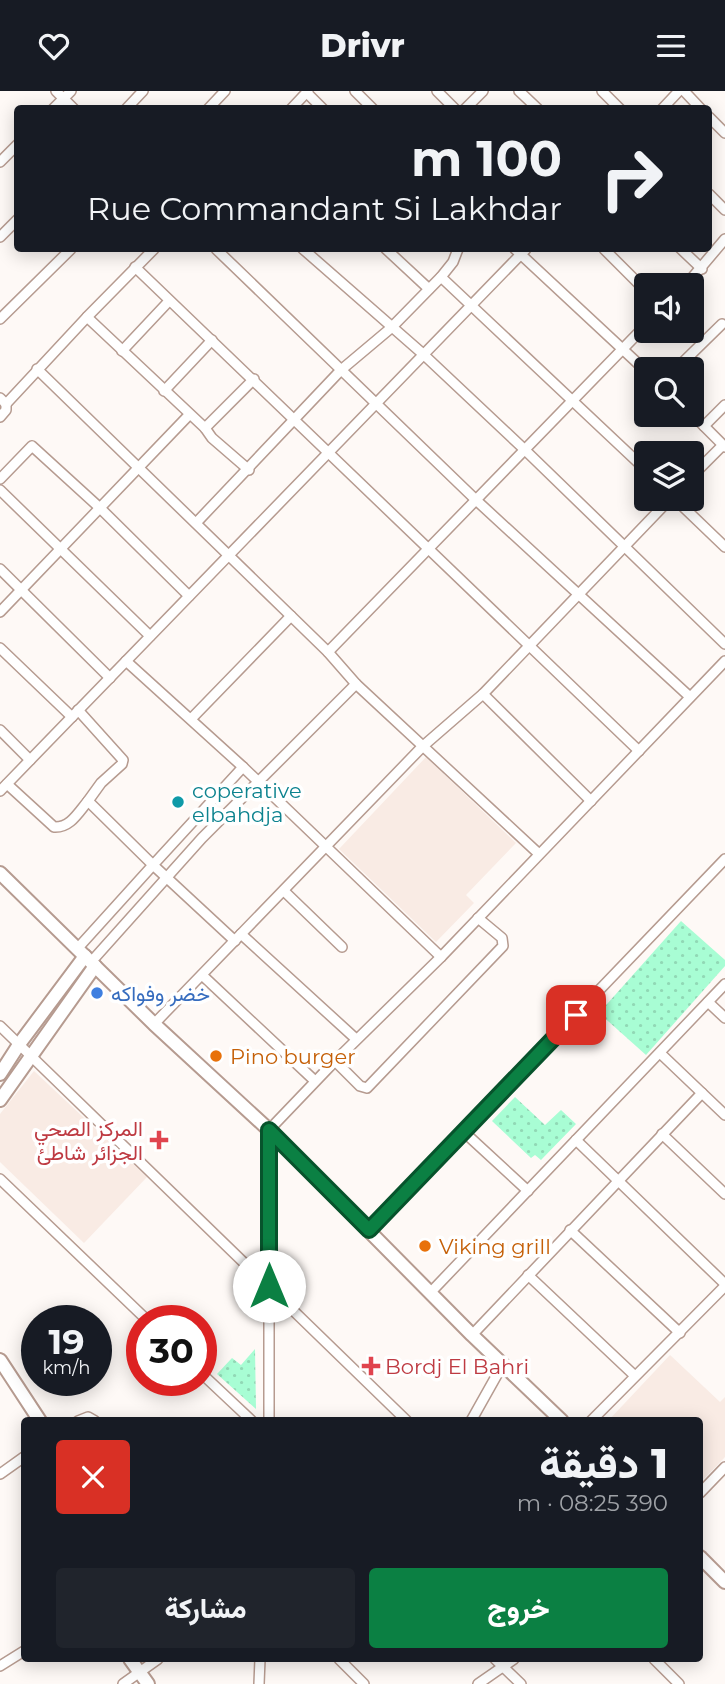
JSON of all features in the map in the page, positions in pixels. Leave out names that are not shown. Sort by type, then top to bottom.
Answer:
[{"type":"main road","points":[[0,873],[154,1024],[269,1130],[472,1335],[558,1417]]},
{"type":"main road","points":[[0,1075],[20,1044],[87,958]]},
{"type":"main road","points":[[0,1100],[30,1056],[87,958]]},
{"type":"main road","points":[[0,1361],[37,1417]]},
{"type":"main road","points":[[703,1560],[725,1582]]},
{"type":"main road","points":[[132,1662],[148,1684]]},
{"type":"street","points":[[56,91],[70,105]]},
{"type":"street","points":[[58,105],[71,91]]},
{"type":"street","points":[[130,105],[143,91]]},
{"type":"street","points":[[212,105],[225,91]]},
{"type":"street","points":[[355,91],[369,105]]},
{"type":"street","points":[[438,91],[451,105]]},
{"type":"street","points":[[470,105],[483,91]]},
{"type":"street","points":[[519,91],[534,105]]},
{"type":"street","points":[[602,91],[616,105]]},
{"type":"street","points":[[666,105],[678,91]]},
{"type":"street","points":[[684,91],[697,105]]},
{"type":"street","points":[[295,105],[307,92],[319,105]]},
{"type":"street","points":[[712,120],[725,134]]},
{"type":"street","points":[[0,162],[14,148]]},
{"type":"street","points":[[712,197],[725,210]]},
{"type":"street","points":[[0,237],[14,223]]},
{"type":"street","points":[[698,273],[725,239]]},
{"type":"street","points":[[0,319],[68,252]]},
{"type":"street","points":[[0,417],[6,410],[3,401],[151,252]]},
{"type":"street","points":[[219,252],[476,500],[691,697]]},
{"type":"street","points":[[306,252],[423,354],[625,545],[725,644]]},
{"type":"street","points":[[389,252],[429,289]]},
{"type":"street","points":[[197,523],[341,370],[391,328],[441,278],[453,263],[457,252]]},
{"type":"street","points":[[0,648],[75,714],[123,760],[101,783],[74,820],[62,827],[54,827],[3,787],[30,760],[75,714],[110,678],[423,354],[471,306],[518,252]]},
{"type":"street","points":[[522,252],[634,361]]},
{"type":"street","points":[[607,252],[634,279]]},
{"type":"street","points":[[684,252],[702,269]]},
{"type":"street","points":[[135,267],[639,751]]},
{"type":"street","points":[[441,278],[634,458]]},
{"type":"street","points":[[122,351],[169,301]]},
{"type":"street","points":[[87,317],[205,428],[212,439],[249,470]]},
{"type":"street","points":[[688,357],[722,324]]},
{"type":"street","points":[[328,652],[634,337]]},
{"type":"street","points":[[164,391],[212,340]]},
{"type":"street","points":[[37,369],[229,554],[328,652],[356,684],[539,854]]},
{"type":"street","points":[[205,428],[254,379]]},
{"type":"street","points":[[704,465],[724,446],[704,426],[725,405]]},
{"type":"street","points":[[0,612],[189,415]]},
{"type":"street","points":[[0,479],[32,446],[100,507],[189,596]]},
{"type":"street","points":[[0,490],[150,636]]},
{"type":"street","points":[[154,1024],[422,747],[482,694],[660,511]]},
{"type":"street","points":[[686,511],[725,547]]},
{"type":"street","points":[[0,569],[110,678]]},
{"type":"street","points":[[191,719],[291,616]]},
{"type":"street","points":[[126,661],[243,767],[441,957]]},
{"type":"street","points":[[269,1417],[269,1130],[356,1039],[441,957],[725,661]]},
{"type":"street","points":[[87,958],[356,684]]},
{"type":"street","points":[[482,694],[591,801]]},
{"type":"street","points":[[0,730],[30,760]]},
{"type":"street","points":[[87,958],[153,865],[243,767]]},
{"type":"street","points":[[88,801],[153,865],[356,1039]]},
{"type":"street","points":[[369,1230],[725,859]]},
{"type":"street","points":[[284,891],[342,947]]},
{"type":"street","points":[[335,1061],[360,1086],[367,1088],[503,947],[502,939],[478,918]]},
{"type":"street","points":[[202,975],[315,1081]]},
{"type":"street","points":[[430,1293],[725,984]]},
{"type":"street","points":[[708,1002],[725,1019]]},
{"type":"street","points":[[0,1026],[403,1417]]},
{"type":"street","points":[[660,1053],[725,1115]]},
{"type":"street","points":[[472,1335],[702,1093]]},
{"type":"street","points":[[464,1132],[528,1191]]},
{"type":"street","points":[[662,1135],[725,1194]]},
{"type":"street","points":[[576,1140],[725,1285],[595,1417]]},
{"type":"street","points":[[0,1179],[131,1305]]},
{"type":"street","points":[[570,1230],[680,1333]]},
{"type":"street","points":[[528,1275],[635,1376]]},
{"type":"street","points":[[473,1417],[503,1364]]},
{"type":"street","points":[[217,1388],[247,1417]]},
{"type":"street","points":[[0,1474],[21,1459]]},
{"type":"street","points":[[703,1490],[725,1467]]},
{"type":"street","points":[[0,1666],[21,1653]]},
{"type":"street","points":[[123,1684],[154,1662]]},
{"type":"street","points":[[259,1684],[260,1662]]},
{"type":"street","points":[[342,1662],[364,1684]]},
{"type":"street","points":[[498,1662],[521,1684]]},
{"type":"street","points":[[478,1684],[510,1662]]},
{"type":"street","points":[[657,1662],[679,1684]]},
{"type":"shaded area","points":[[426,757],[516,843],[466,895],[474,903],[436,942],[339,849]]},
{"type":"shaded area","points":[[34,1071],[147,1177],[84,1243],[0,1162],[0,1114]]},
{"type":"shaded area","points":[[670,1355],[720,1402],[725,1397],[725,1457],[703,1480],[703,1417],[612,1417]]},
{"type":"green space","points":[[681,921],[725,960],[725,966],[646,1055],[599,1013]]},
{"type":"green space","points":[[515,1097],[545,1125],[561,1110],[576,1124],[541,1160],[535,1155],[531,1158],[492,1121]]},
{"type":"green space","points":[[255,1349],[256,1409],[217,1374],[232,1358],[241,1365]]},
{"type":"place","name":"coperative elbahdja","points":[[178,802]]},
{"type":"place","name":"خضر وفواكه","points":[[97,993]]},
{"type":"place","name":"Pino burger","points":[[216,1056]]},
{"type":"place","name":"المركز الصحي الجزائر شاطئ","points":[[159,1140]]},
{"type":"place","name":"Viking grill","points":[[425,1246]]},
{"type":"place","name":"Bordj El Bahri","points":[[371,1366]]},
{"type":"route","points":[[269,1286],[269,1130],[369,1230],[576,1015]]}]
